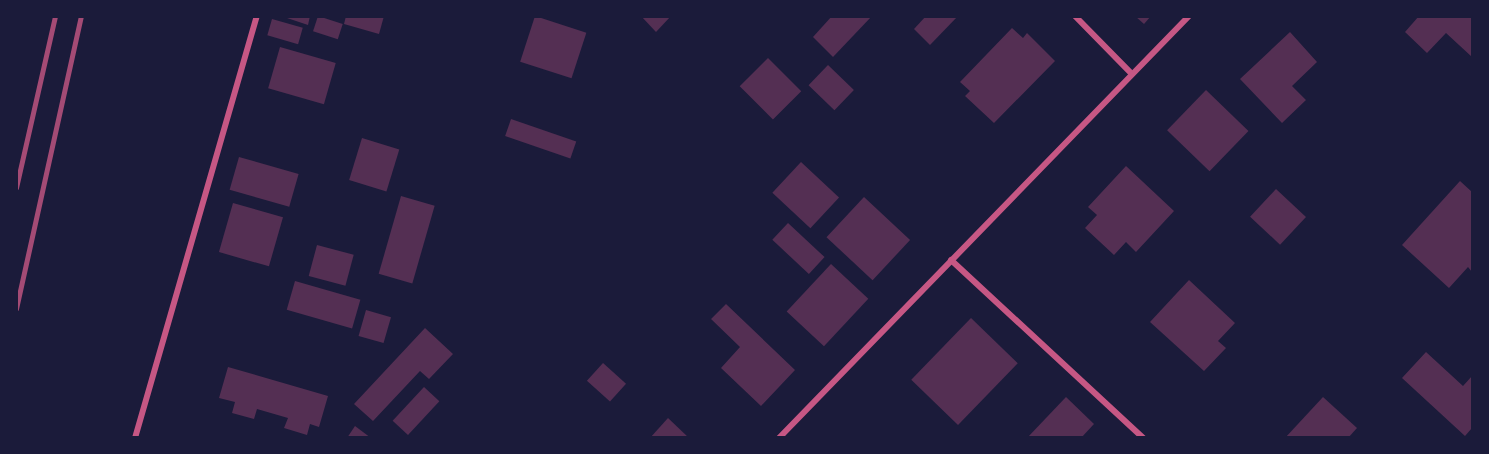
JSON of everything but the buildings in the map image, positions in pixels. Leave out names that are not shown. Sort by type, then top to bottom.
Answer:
[{"type":"street","points":[[136,437],[257,16]]},
{"type":"street","points":[[1075,16],[1132,74]]},
{"type":"street","points":[[779,438],[1189,16]]},
{"type":"street","points":[[951,260],[1143,438]]},
{"type":"railway","points":[[16,188],[55,16]]},
{"type":"railway","points":[[16,309],[81,16]]}]
